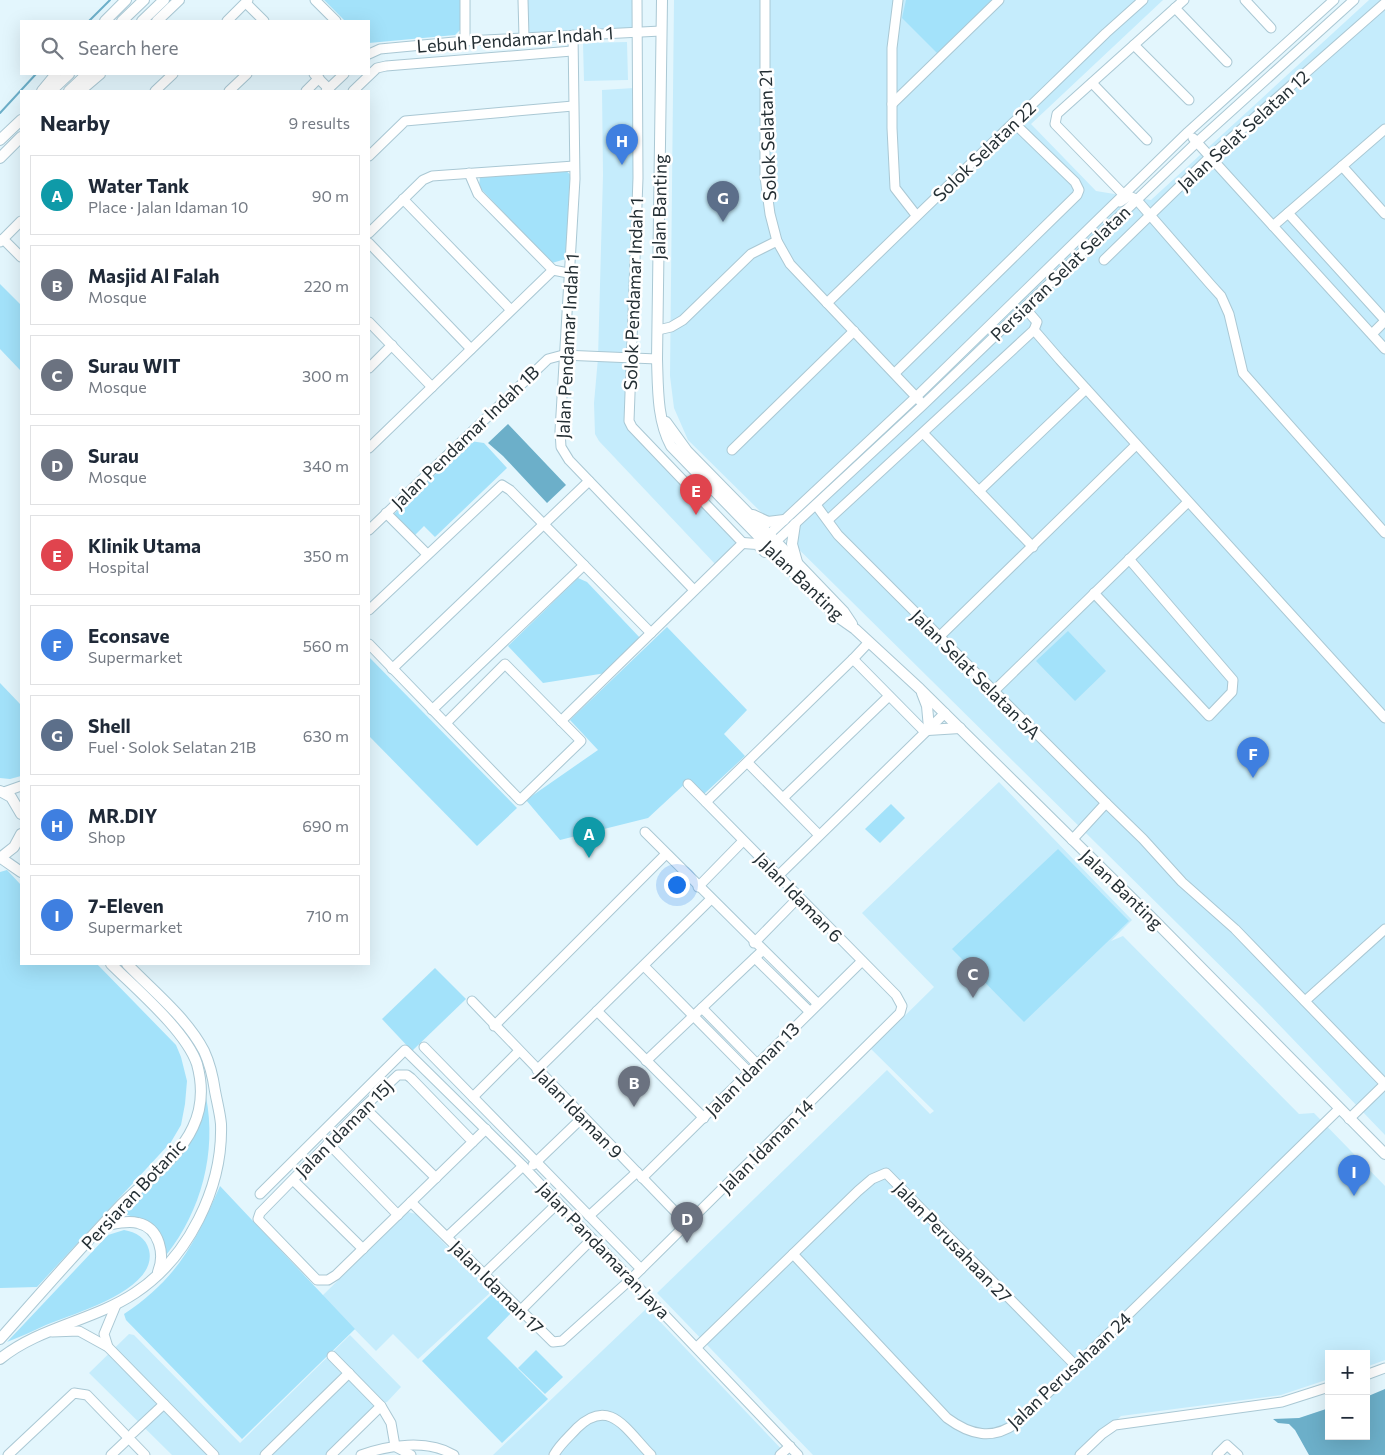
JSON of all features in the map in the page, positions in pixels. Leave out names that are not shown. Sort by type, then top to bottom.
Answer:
[{"type":"main road","points":[[106,20],[126,0]]},
{"type":"main road","points":[[123,20],[144,0]]},
{"type":"main road","points":[[143,20],[164,0]]},
{"type":"main road","points":[[159,20],[180,0]]},
{"type":"main road","name":"Jalan Banting","points":[[662,0],[657,359],[663,429],[676,452],[795,567],[838,618],[870,642],[945,713],[1150,916],[1385,1154]]},
{"type":"main road","points":[[43,90],[55,75]]},
{"type":"main road","points":[[52,90],[67,75]]},
{"type":"main road","points":[[70,90],[86,75]]},
{"type":"main road","points":[[81,90],[99,75]]},
{"type":"main road","points":[[0,140],[20,121]]},
{"type":"main road","points":[[0,158],[20,138]]},
{"type":"main road","name":"Jalan Banting","points":[[662,415],[681,444],[745,511],[769,541]]},
{"type":"main road","points":[[745,511],[768,522],[784,520]]},
{"type":"main road","points":[[743,543],[757,544],[775,561],[795,567],[792,544],[795,524]]},
{"type":"main road","points":[[920,689],[927,706],[927,730],[960,728]]},
{"type":"main road","points":[[2,791],[20,806]]},
{"type":"main road","points":[[20,841],[8,854],[0,858],[20,871]]},
{"type":"main road","name":"Persiaran Botanic","points":[[0,1339],[102,1226],[186,1139],[199,1112],[202,1098],[201,1081],[190,1049],[175,1029],[112,965]]},
{"type":"main road","points":[[0,1359],[15,1348],[47,1332],[116,1305],[155,1278],[175,1258],[198,1220],[217,1164],[221,1124],[210,1064],[194,1034],[128,965]]},
{"type":"main road","points":[[102,1226],[137,1222],[150,1229],[155,1235],[161,1251],[161,1263],[155,1278]]},
{"type":"street","points":[[315,0],[335,20]]},
{"type":"street","points":[[465,0],[465,41]]},
{"type":"street","points":[[524,0],[524,38]]},
{"type":"street","name":"Solok Pendamar Indah 1","points":[[637,0],[638,178],[629,421],[632,427],[743,543]]},
{"type":"street","name":"Solok Selatan 21","points":[[765,0],[765,177],[770,214],[777,241],[790,264],[924,405]]},
{"type":"street","points":[[898,0],[892,48],[894,188],[916,215]]},
{"type":"street","points":[[892,104],[999,0]]},
{"type":"street","name":"Solok Selatan 22","points":[[827,302],[1143,0]]},
{"type":"street","points":[[1123,194],[1055,124],[1057,114],[1184,0]]},
{"type":"street","points":[[1245,0],[1271,28]]},
{"type":"street","name":"Persiaran Selat Selatan","points":[[769,541],[784,520],[916,397],[1102,214],[1188,132],[1334,0]]},
{"type":"street","name":"Persiaran Selat Selatan","points":[[769,541],[795,524],[816,505],[924,405],[1136,199],[1354,0]]},
{"type":"street","points":[[228,20],[247,1],[263,20]]},
{"type":"street","name":"Jalan Selat Selatan 12","points":[[1104,260],[1210,157],[1385,3]]},
{"type":"street","points":[[1175,8],[1227,62]]},
{"type":"street","name":"Lebuh Pendamar Indah 1","points":[[370,54],[380,49],[465,41],[662,31]]},
{"type":"street","name":"Jalan Pendamar Indah 1","points":[[572,35],[574,166],[571,255],[568,273],[563,355],[561,447],[569,460],[694,590]]},
{"type":"street","points":[[1134,45],[1189,100]]},
{"type":"street","points":[[355,90],[377,68],[386,66],[572,51]]},
{"type":"street","points":[[156,90],[172,75]]},
{"type":"street","points":[[230,90],[246,75]]},
{"type":"street","points":[[307,90],[317,76],[327,90],[343,75]]},
{"type":"street","points":[[1092,83],[1148,140]]},
{"type":"street","points":[[370,155],[406,121],[573,106]]},
{"type":"street","points":[[895,373],[1077,195],[1079,190],[1075,182],[1014,123]]},
{"type":"street","points":[[1274,226],[1385,129]]},
{"type":"street","points":[[1188,132],[1385,349]]},
{"type":"street","points":[[370,232],[424,180],[432,176],[574,166]]},
{"type":"street","points":[[1342,166],[1385,214]]},
{"type":"street","points":[[469,173],[478,194],[553,270],[568,273]]},
{"type":"street","points":[[1102,214],[1111,210],[1126,196],[1132,196],[1136,199],[1220,296],[1229,314],[1243,373],[1385,533]]},
{"type":"street","points":[[403,199],[511,310]]},
{"type":"street","points":[[1288,213],[1385,321],[1372,334]]},
{"type":"street","points":[[20,222],[2,240],[20,256]]},
{"type":"street","points":[[658,330],[671,327],[683,320],[751,254],[777,241]]},
{"type":"street","points":[[370,245],[471,349]]},
{"type":"street","points":[[370,447],[553,270]]},
{"type":"street","points":[[828,520],[1034,330],[1037,322],[1025,308]]},
{"type":"street","points":[[370,323],[432,387]]},
{"type":"street","points":[[1034,330],[1136,445],[1385,718]]},
{"type":"street","points":[[732,450],[854,331]]},
{"type":"street","points":[[370,367],[392,345]]},
{"type":"street","name":"Jalan Pendamar Indah 1B","points":[[370,529],[548,359],[563,355],[657,359]]},
{"type":"street","points":[[979,491],[1086,389]]},
{"type":"street","points":[[922,433],[1033,546]]},
{"type":"street","points":[[940,637],[1136,445]]},
{"type":"street","points":[[392,668],[589,481]]},
{"type":"street","points":[[370,609],[502,485],[510,490],[651,633]]},
{"type":"street","points":[[994,690],[1188,502]]},
{"type":"street","name":"Jalan Selat Selatan 5A","points":[[816,505],[838,535],[1143,839],[1182,882],[1235,929],[1385,1084]]},
{"type":"street","points":[[386,513],[427,554]]},
{"type":"street","points":[[561,721],[743,543]]},
{"type":"street","points":[[1094,593],[1209,716],[1232,692],[1233,680],[1129,559]]},
{"type":"street","points":[[432,710],[584,565]]},
{"type":"street","points":[[706,802],[870,642]]},
{"type":"street","points":[[370,645],[520,800],[581,742],[505,664],[446,723]]},
{"type":"street","points":[[853,659],[927,730]]},
{"type":"street","points":[[783,798],[890,696]]},
{"type":"street","points":[[778,876],[945,713]]},
{"type":"street","points":[[748,763],[819,835]]},
{"type":"street","name":"Jalan Idaman 6","points":[[688,784],[900,1001],[902,1006],[900,1013]]},
{"type":"street","points":[[2,791],[20,786]]},
{"type":"street","points":[[1072,840],[1106,804]]},
{"type":"street","points":[[645,832],[710,900],[817,1003]]},
{"type":"street","points":[[698,887],[743,841]]},
{"type":"street","points":[[494,1026],[666,854]]},
{"type":"street","points":[[754,942],[799,897]]},
{"type":"street","points":[[537,1070],[710,900]]},
{"type":"street","points":[[1305,1001],[1385,929]]},
{"type":"street","points":[[646,1061],[762,951]]},
{"type":"street","points":[[755,958],[809,1011]]},
{"type":"street","name":"Jalan Idaman 13","points":[[589,1216],[704,1118],[817,1003],[862,961]]},
{"type":"street","points":[[644,966],[749,1072]]},
{"type":"street","name":"Jalan Idaman 9","points":[[472,1001],[494,1026],[687,1224]]},
{"type":"street","points":[[702,1008],[757,1064]]},
{"type":"street","points":[[597,1012],[704,1118]]},
{"type":"street","name":"Jalan Idaman 14","points":[[632,1279],[900,1013]]},
{"type":"street","name":"Jalan Pandamaran Jaya","points":[[424,1047],[641,1269]]},
{"type":"street","name":"Jalan Pandamaran Jaya","points":[[260,1194],[405,1050],[525,1168],[798,1455]]},
{"type":"street","points":[[473,1097],[519,1051]]},
{"type":"street","name":"Jalan Idaman 15J","points":[[362,1249],[332,1278],[317,1280],[258,1219],[260,1213],[364,1106],[395,1077],[407,1075],[473,1142]]},
{"type":"street","points":[[1349,1118],[1385,1084]]},
{"type":"street","points":[[364,1106],[436,1178]]},
{"type":"street","name":"Jalan Perusahaan 24","points":[[793,1254],[947,1418],[965,1430],[979,1434],[997,1434],[1010,1428],[1339,1109]]},
{"type":"street","points":[[448,1237],[525,1168],[537,1161],[583,1116]]},
{"type":"street","points":[[293,1180],[362,1249],[486,1130]]},
{"type":"street","points":[[328,1143],[398,1215]]},
{"type":"street","name":"Jalan Perusahaan 27","points":[[697,1348],[858,1191],[872,1179],[886,1174],[1075,1365]]},
{"type":"street","name":"Jalan Idaman 17","points":[[411,1202],[553,1342],[562,1342],[632,1279]]},
{"type":"street","points":[[484,1274],[558,1203]]},
{"type":"street","points":[[522,1310],[592,1239]]},
{"type":"street","points":[[108,1347],[104,1334],[116,1305]]},
{"type":"street","points":[[47,1332],[79,1331],[108,1347],[214,1455]]},
{"type":"street","points":[[332,1356],[381,1406],[392,1424],[395,1446]]},
{"type":"street","points":[[1370,1374],[1385,1368]]},
{"type":"street","points":[[265,1455],[349,1373]]},
{"type":"street","points":[[1080,1455],[1102,1434],[1115,1425],[1282,1402],[1325,1388]]},
{"type":"street","points":[[8,1455],[74,1393],[87,1395],[131,1435],[145,1455]]},
{"type":"street","points":[[111,1455],[164,1404]]},
{"type":"street","points":[[331,1455],[381,1406]]},
{"type":"street","points":[[554,1455],[558,1448],[587,1418],[601,1413],[616,1420],[651,1455]]},
{"type":"street","points":[[381,1455],[395,1446]]},
{"type":"street","points":[[395,1446],[411,1455]]},
{"type":"street","points":[[361,1455],[395,1446],[426,1446],[454,1455]]},
{"type":"street","points":[[780,1455],[790,1446]]},
{"type":"street","points":[[1217,1453],[1228,1446],[1238,1455]]},
{"type":"shaded area","points":[[324,0],[461,0],[462,28],[455,35],[370,43],[370,20],[344,20]]},
{"type":"shaded area","points":[[526,0],[634,0],[634,28],[527,35]]},
{"type":"shaded area","points":[[674,0],[1163,0],[1031,124],[1096,191],[1151,200],[1369,0],[1385,0],[1385,1135],[1262,1007],[688,440],[674,408],[670,376]]},
{"type":"shaded area","points":[[906,0],[993,0],[937,53],[902,18]]},
{"type":"shaded area","points":[[627,42],[628,80],[584,81],[583,43]]},
{"type":"shaded area","points":[[634,88],[635,180],[626,421],[739,543],[716,565],[599,441],[595,434],[594,403],[598,358],[603,175],[602,90]]},
{"type":"shaded area","points":[[565,170],[573,177],[569,258],[552,263],[479,187],[480,176]]},
{"type":"shaded area","points":[[0,284],[20,304],[20,370],[0,349]]},
{"type":"shaded area","points":[[508,424],[566,485],[547,503],[503,456],[488,443]]},
{"type":"shaded area","points":[[470,441],[484,443],[507,468],[435,537],[424,526],[413,537],[392,516]]},
{"type":"shaded area","points":[[578,578],[587,582],[641,639],[606,673],[543,683],[508,646]]},
{"type":"shaded area","points":[[667,627],[747,710],[724,734],[745,756],[704,794],[689,780],[648,818],[560,840],[526,800],[598,750],[570,720]]},
{"type":"shaded area","points":[[1068,631],[1106,671],[1075,701],[1036,661]]},
{"type":"shaded area","points":[[370,658],[517,808],[477,846],[370,737]]},
{"type":"shaded area","points":[[0,683],[20,704],[20,776],[10,779],[0,778]]},
{"type":"shaded area","points":[[999,782],[1132,920],[1111,941],[1123,936],[1299,1114],[1314,1113],[1385,1186],[1385,1360],[1370,1366],[1370,1350],[1325,1350],[1325,1380],[1281,1395],[1121,1416],[1079,1455],[813,1455],[657,1293],[887,1070],[930,1114],[934,1111],[871,1049],[934,987],[862,913]]},
{"type":"shaded area","points":[[891,804],[905,818],[880,843],[865,829]]},
{"type":"shaded area","points":[[1058,849],[1129,921],[1024,1022],[952,949]]},
{"type":"shaded area","points":[[7,870],[20,884],[20,965],[98,965],[176,1045],[187,1081],[181,1125],[171,1142],[37,1287],[0,1288],[0,872]]},
{"type":"shaded area","points":[[435,968],[466,999],[412,1051],[382,1019]]},
{"type":"shaded area","points":[[206,1097],[209,1139],[203,1180],[189,1219],[167,1254],[161,1238],[139,1219],[122,1213],[189,1144],[201,1122]]},
{"type":"shaded area","points":[[220,1186],[355,1329],[242,1439],[126,1320],[124,1314],[142,1301],[171,1273],[193,1242]]},
{"type":"shaded area","points":[[408,1212],[416,1214],[491,1292],[418,1359],[393,1334],[376,1351],[322,1296]]},
{"type":"shaded area","points":[[124,1230],[140,1236],[148,1246],[149,1264],[141,1277],[128,1288],[93,1307],[7,1342],[108,1235]]},
{"type":"shaded area","points":[[492,1294],[511,1313],[487,1338],[548,1399],[502,1443],[422,1361]]},
{"type":"shaded area","points":[[647,1308],[787,1455],[493,1455]]},
{"type":"shaded area","points":[[129,1334],[134,1335],[240,1443],[350,1335],[401,1387],[387,1402],[381,1403],[328,1455],[172,1455],[89,1373]]},
{"type":"shaded area","points":[[536,1350],[563,1377],[545,1394],[518,1368]]},
{"type":"shaded area","points":[[1385,1389],[1385,1455],[1309,1455],[1295,1430],[1289,1424],[1278,1423],[1273,1419],[1299,1418],[1325,1409],[1325,1440],[1370,1440],[1370,1395]]},
{"type":"waterway","points":[[90,20],[110,0]]},
{"type":"waterway","points":[[21,90],[35,75]]},
{"type":"waterway","points":[[0,113],[20,91]]},
{"type":"place","name":"MR.DIY","points":[[622,165]]},
{"type":"place","name":"Shell","points":[[723,222]]},
{"type":"place","name":"Klinik Utama","points":[[696,515]]},
{"type":"place","name":"Econsave","points":[[1253,778]]},
{"type":"place","name":"Water Tank","points":[[589,858]]},
{"type":"place","name":"Surau WIT","points":[[973,998]]},
{"type":"place","name":"Masjid Al Falah","points":[[634,1107]]},
{"type":"place","name":"7-Eleven","points":[[1354,1196]]},
{"type":"place","name":"Surau","points":[[687,1243]]}]
